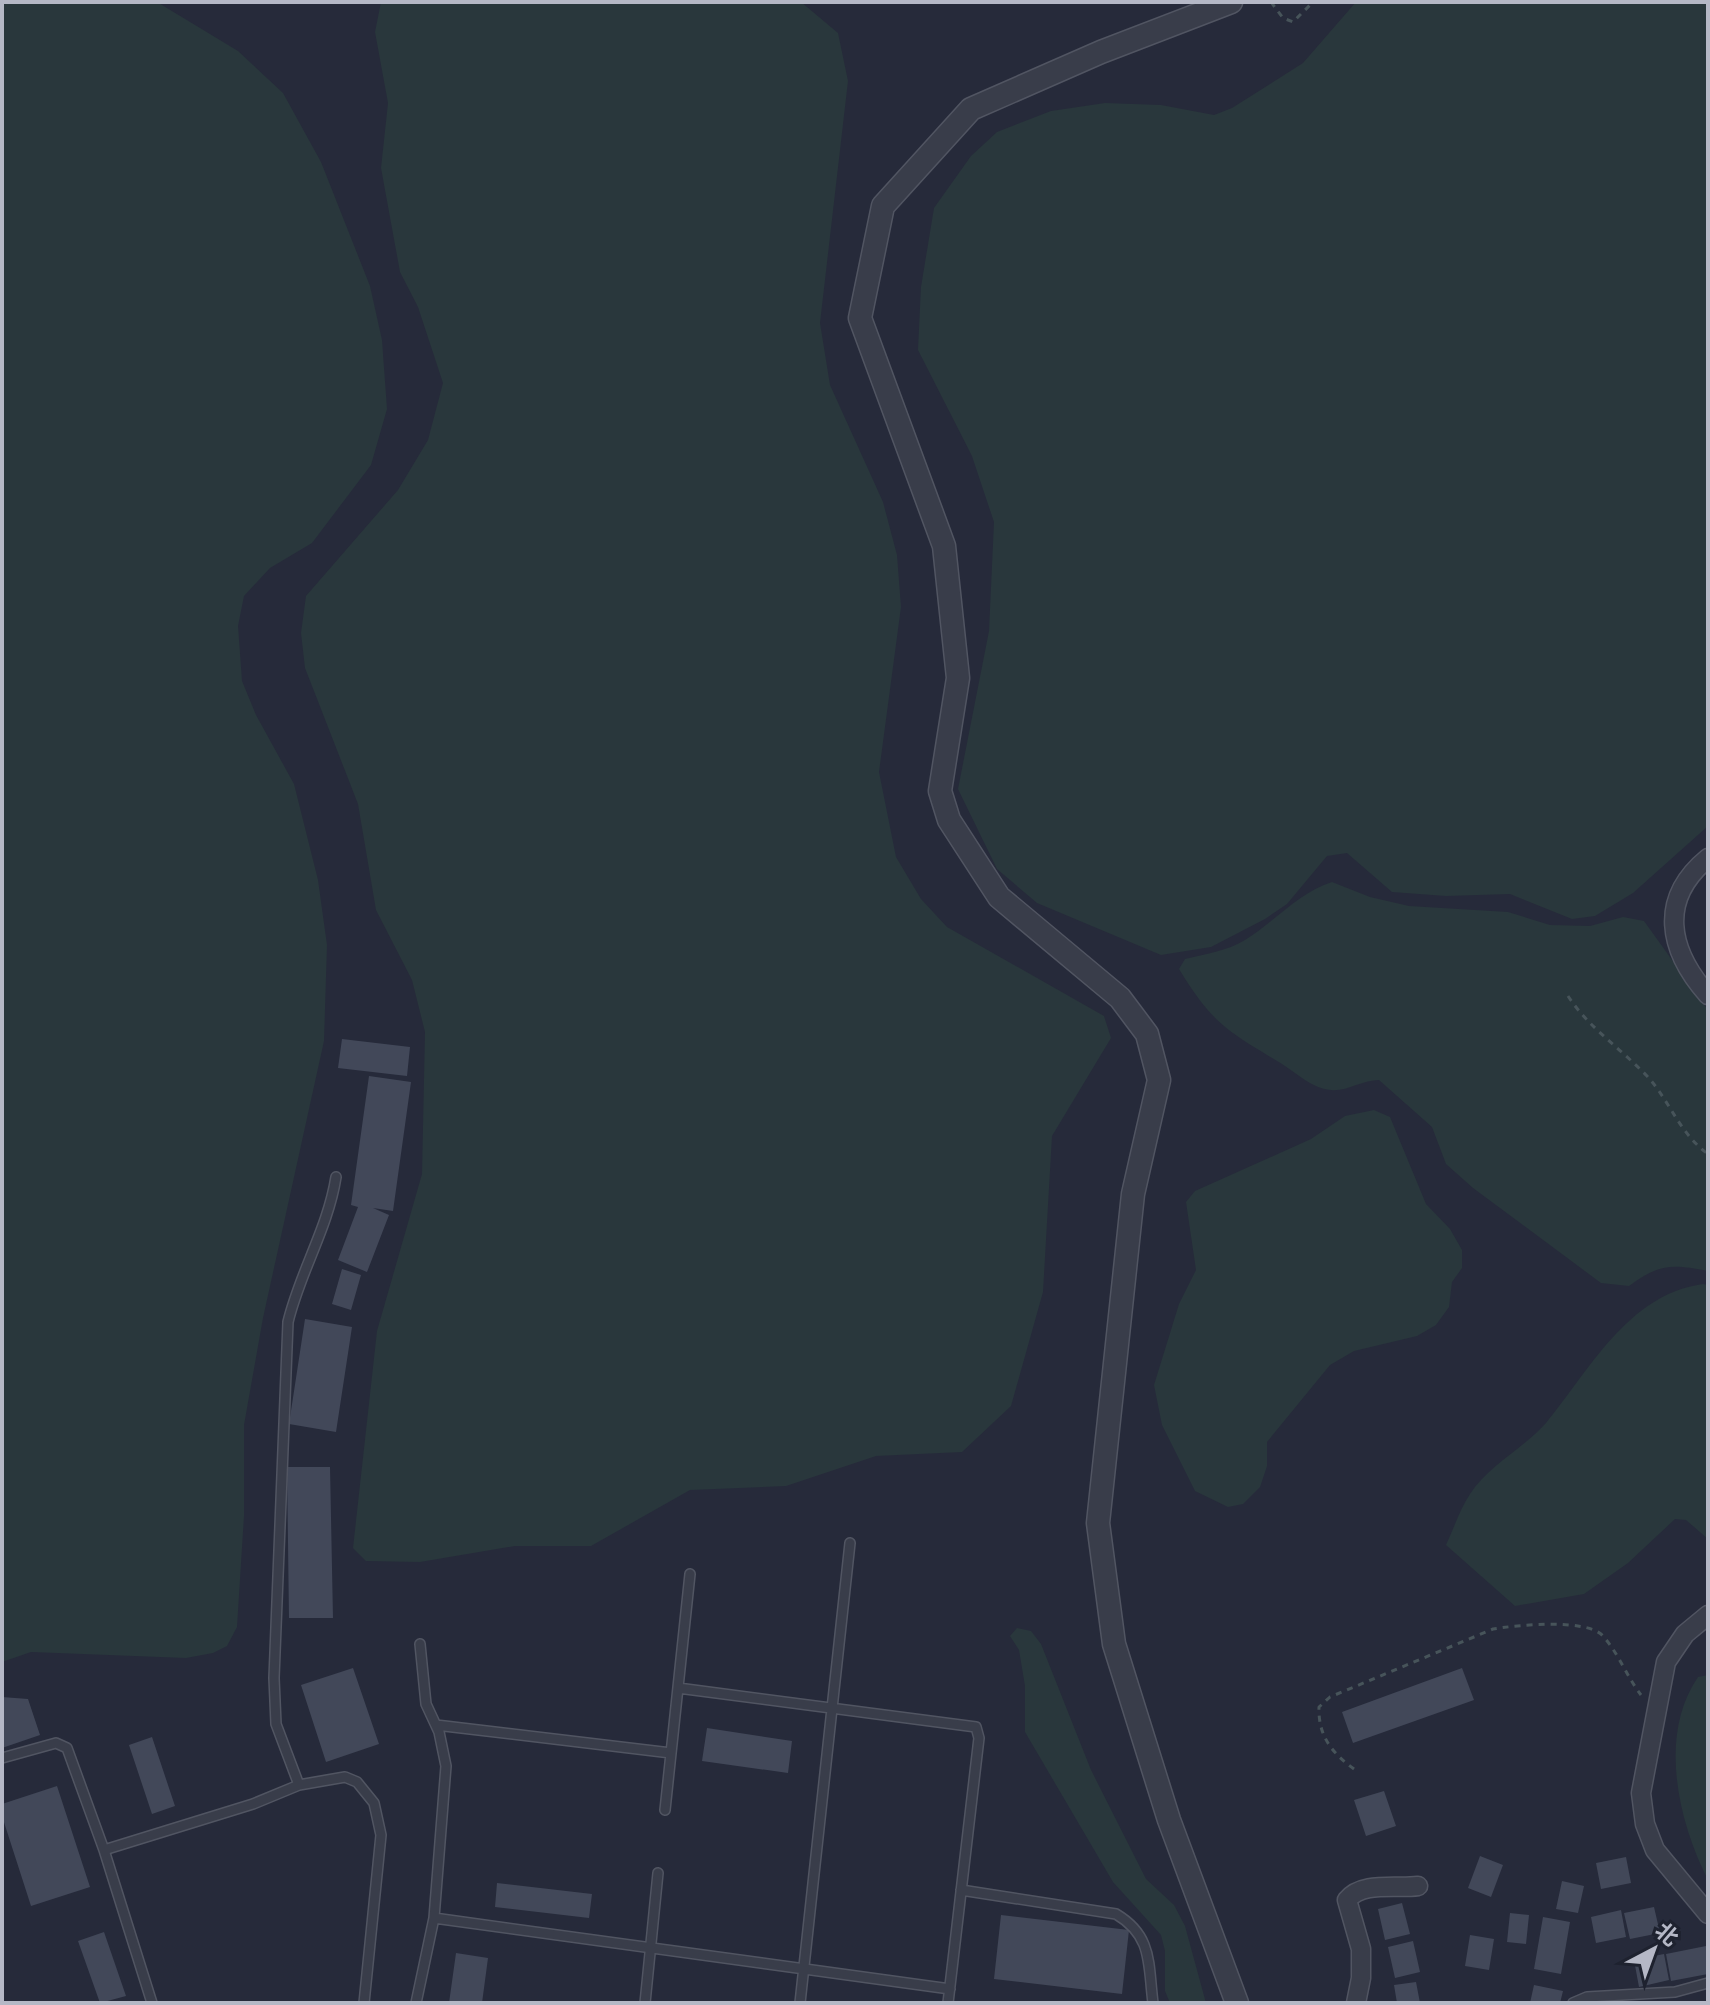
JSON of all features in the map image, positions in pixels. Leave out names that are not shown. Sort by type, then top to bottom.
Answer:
[{"type":"street","points":[[1231,2],[1101,52],[971,109],[883,206],[860,318],[944,546],[958,678],[940,791],[949,820],[999,897],[1120,998],[1147,1034],[1159,1080],[1133,1194],[1098,1523],[1114,1644],[1169,1820],[1237,2003]]},
{"type":"street","points":[[1708,858],[1680,887],[1672,918],[1687,967],[1708,995]]},
{"type":"street","points":[[1708,1615],[1685,1634],[1666,1662],[1641,1793],[1645,1824],[1655,1850],[1708,1914]]},
{"type":"street","points":[[1356,2003],[1361,1978],[1361,1949],[1347,1900],[1352,1893],[1364,1889],[1418,1886]]},
{"type":"lane","points":[[299,1785],[276,1724],[274,1678],[288,1322],[296,1291],[326,1223],[336,1177]]},
{"type":"lane","points":[[800,2003],[850,1543]]},
{"type":"lane","points":[[665,1810],[690,1574]]},
{"type":"lane","points":[[416,2003],[434,1918],[446,1766],[423,1690],[420,1644]]},
{"type":"lane","points":[[678,1688],[976,1727],[979,1738],[948,2003]]},
{"type":"lane","points":[[436,1725],[671,1753]]},
{"type":"lane","points":[[2,1758],[56,1743],[67,1748],[104,1850],[152,2003]]},
{"type":"lane","points":[[104,1850],[253,1804],[299,1785],[345,1777],[369,1793],[379,1816],[381,1835],[364,2003]]},
{"type":"lane","points":[[645,2003],[658,1873]]},
{"type":"lane","points":[[961,1890],[1116,1914],[1142,1934],[1153,2003]]},
{"type":"lane","points":[[434,1918],[950,1989]]},
{"type":"lane","points":[[1573,2003],[1587,1997],[1675,1992],[1708,1983]]},
{"type":"path","points":[[1271,2],[1283,18],[1293,22],[1313,2]]},
{"type":"path","points":[[1568,996],[1578,1011],[1650,1079],[1678,1126],[1708,1154]]},
{"type":"path","points":[[1354,1769],[1321,1733],[1319,1707],[1330,1697],[1493,1629],[1517,1625],[1594,1628],[1604,1637],[1656,1713]]},
{"type":"shaded area","points":[[2,2],[157,2],[238,51],[283,93],[321,162],[370,286],[382,340],[387,409],[371,465],[312,543],[270,568],[244,596],[238,626],[242,681],[256,715],[294,784],[318,880],[327,945],[324,1041],[263,1318],[244,1425],[244,1516],[237,1627],[227,1646],[213,1653],[186,1658],[31,1652],[2,1662]]},
{"type":"shaded area","points":[[381,2],[801,2],[838,33],[848,81],[820,323],[830,385],[883,502],[897,555],[901,607],[879,772],[896,857],[921,899],[947,927],[1104,1016],[1111,1038],[1052,1136],[1043,1292],[1011,1406],[962,1452],[876,1456],[786,1486],[690,1490],[591,1546],[515,1546],[420,1562],[366,1561],[353,1548],[377,1331],[422,1174],[425,1032],[412,980],[376,910],[358,804],[305,668],[301,633],[306,596],[398,490],[428,440],[443,383],[418,307],[400,272],[381,168],[388,103],[375,32]]},
{"type":"shaded area","points":[[1356,2],[1708,2],[1708,826],[1633,893],[1595,916],[1572,919],[1510,894],[1446,896],[1392,892],[1347,853],[1327,856],[1287,904],[1265,919],[1211,947],[1161,955],[1037,903],[997,869],[958,789],[989,631],[994,522],[972,456],[918,350],[921,287],[934,208],[971,156],[997,132],[1051,111],[1105,103],[1161,105],[1214,115],[1232,108],[1303,63]]},
{"type":"shaded area","points":[[1332,882],[1370,897],[1409,906],[1508,912],[1550,925],[1590,926],[1623,917],[1644,921],[1708,1010],[1708,1271],[1666,1268],[1649,1273],[1629,1286],[1601,1283],[1473,1188],[1446,1164],[1432,1127],[1379,1080],[1336,1090],[1324,1089],[1235,1034],[1212,1015],[1179,969],[1185,959],[1238,944],[1309,892]]},
{"type":"shaded area","points":[[1374,1110],[1390,1117],[1426,1204],[1450,1229],[1462,1250],[1462,1268],[1452,1282],[1449,1307],[1436,1325],[1417,1336],[1354,1351],[1330,1365],[1267,1442],[1267,1466],[1260,1487],[1243,1504],[1228,1507],[1195,1491],[1162,1425],[1154,1385],[1179,1304],[1196,1270],[1186,1202],[1195,1191],[1311,1139],[1345,1116]]},
{"type":"shaded area","points":[[1708,1285],[1708,1539],[1686,1520],[1675,1519],[1628,1563],[1584,1594],[1515,1606],[1446,1545],[1466,1500],[1486,1475],[1546,1423],[1612,1338],[1632,1319],[1676,1291]]},
{"type":"shaded area","points":[[1017,1628],[1031,1631],[1041,1644],[1091,1770],[1146,1879],[1174,1905],[1185,1926],[1206,2003],[1170,2003],[1165,1991],[1165,1951],[1161,1935],[1113,1882],[1025,1732],[1025,1686],[1019,1650],[1010,1636]]},
{"type":"shaded area","points":[[1708,1675],[1708,1880],[1688,1832],[1681,1805],[1676,1751],[1678,1725],[1686,1700],[1698,1677]]},
{"type":"building","points":[[342,1039],[410,1047],[407,1076],[338,1068]]},
{"type":"building","points":[[369,1076],[411,1082],[393,1211],[373,1208],[389,1215],[367,1272],[338,1260],[358,1207],[351,1205]]},
{"type":"building","points":[[342,1269],[361,1275],[351,1310],[332,1304]]},
{"type":"building","points":[[305,1319],[352,1327],[336,1432],[289,1424]]},
{"type":"building","points":[[287,1467],[330,1467],[333,1618],[289,1618]]},
{"type":"building","points":[[353,1668],[379,1744],[326,1762],[301,1685]]},
{"type":"building","points":[[1462,1668],[1474,1700],[1353,1743],[1342,1712]]},
{"type":"building","points":[[2,1697],[28,1699],[40,1735],[2,1748]]},
{"type":"building","points":[[707,1728],[792,1741],[788,1773],[702,1761]]},
{"type":"building","points":[[152,1737],[175,1806],[152,1814],[129,1745]]},
{"type":"building","points":[[57,1786],[90,1887],[31,1906],[2,1816],[2,1804]]},
{"type":"building","points":[[1384,1791],[1396,1826],[1366,1836],[1354,1800]]},
{"type":"building","points":[[1480,1856],[1503,1865],[1491,1897],[1468,1888]]},
{"type":"building","points":[[1626,1857],[1631,1883],[1601,1889],[1596,1863]]},
{"type":"building","points":[[1562,1881],[1584,1886],[1578,1913],[1556,1909]]},
{"type":"building","points":[[497,1883],[592,1894],[589,1918],[495,1907]]},
{"type":"building","points":[[1402,1903],[1410,1934],[1385,1940],[1378,1909]]},
{"type":"building","points":[[1654,1907],[1660,1933],[1630,1939],[1624,1913]]},
{"type":"building","points":[[1621,1910],[1626,1937],[1596,1943],[1591,1917]]},
{"type":"building","points":[[1510,1913],[1529,1915],[1526,1944],[1507,1942]]},
{"type":"building","points":[[1001,1915],[1129,1930],[1122,1994],[994,1979]]},
{"type":"building","points":[[1543,1917],[1570,1922],[1561,1974],[1534,1969]]},
{"type":"building","points":[[104,1932],[126,1996],[100,2003],[78,1941]]},
{"type":"building","points":[[1470,1935],[1494,1939],[1489,1970],[1465,1966]]},
{"type":"building","points":[[1413,1941],[1420,1972],[1395,1978],[1388,1947]]},
{"type":"building","points":[[1706,1946],[1708,1974],[1671,1981],[1666,1954]]},
{"type":"building","points":[[456,1953],[488,1958],[482,2003],[449,2003]]},
{"type":"building","points":[[1664,1954],[1669,1980],[1639,1987],[1634,1960]]},
{"type":"building","points":[[1416,1982],[1420,2003],[1397,2003],[1394,1985]]},
{"type":"building","points":[[1534,1985],[1563,1991],[1560,2003],[1530,2003]]}]
